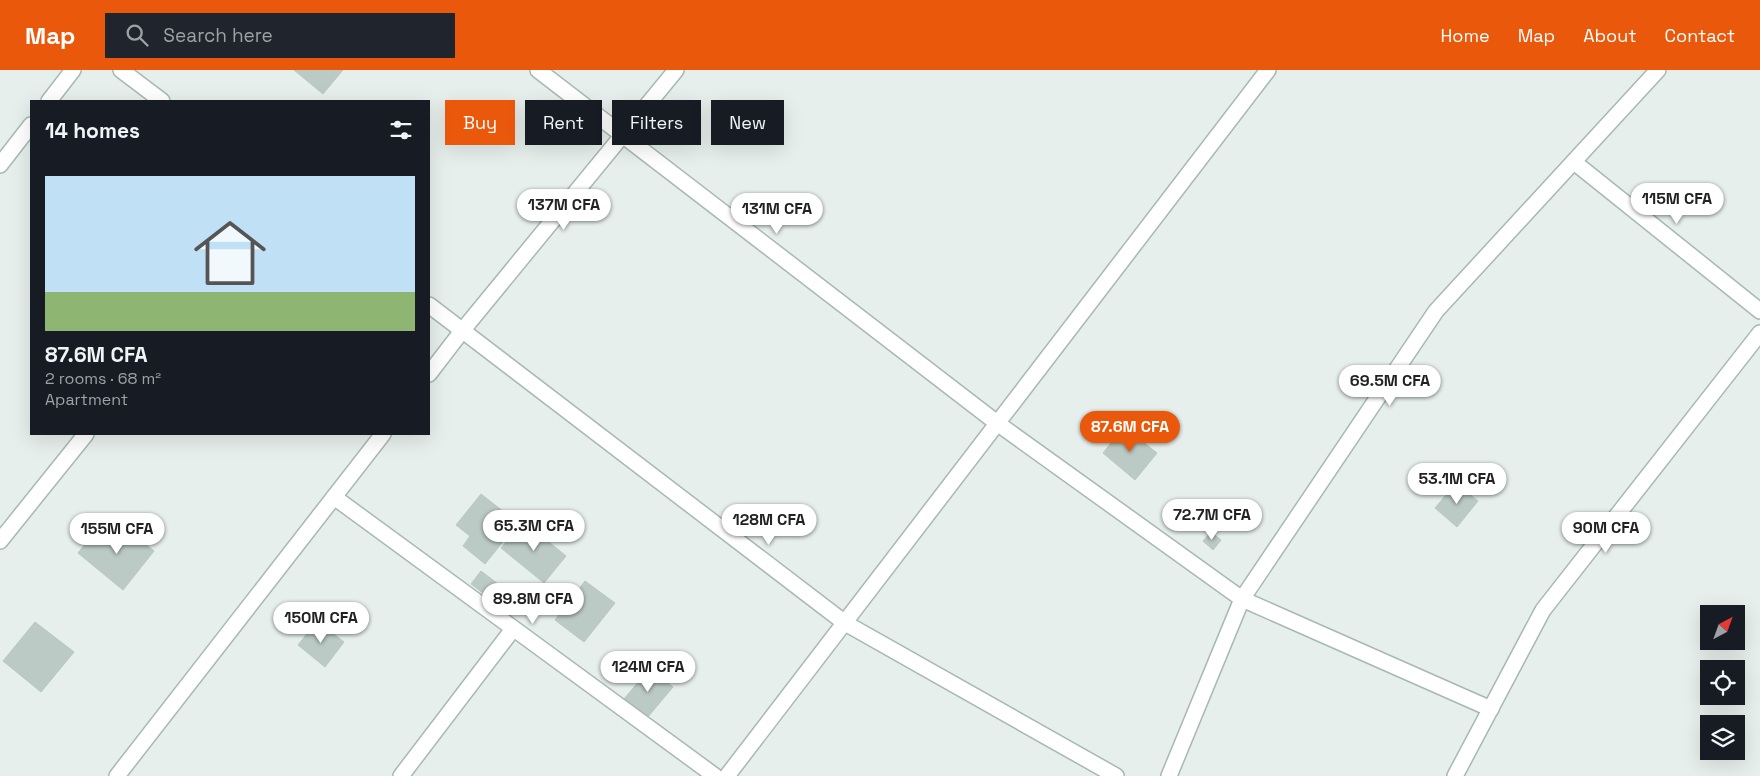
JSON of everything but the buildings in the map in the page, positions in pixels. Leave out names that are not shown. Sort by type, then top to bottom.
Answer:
[{"type":"street","points":[[50,100],[73,70]]},
{"type":"street","points":[[121,70],[161,100]]},
{"type":"street","points":[[538,70],[612,127]]},
{"type":"street","points":[[652,100],[676,70]]},
{"type":"street","points":[[727,776],[1268,70]]},
{"type":"street","points":[[1169,776],[1242,599],[1436,312],[1658,70]]},
{"type":"street","points":[[0,165],[30,126]]},
{"type":"street","points":[[430,373],[615,145]]},
{"type":"street","points":[[636,145],[997,423],[1242,599],[1491,709]]},
{"type":"street","points":[[1574,162],[1760,311]]},
{"type":"street","points":[[430,306],[845,623],[1116,776]]},
{"type":"street","points":[[1455,776],[1543,610],[1760,334]]},
{"type":"street","points":[[0,541],[85,435]]},
{"type":"street","points":[[117,776],[382,435]]},
{"type":"street","points":[[334,497],[715,776]]},
{"type":"street","points":[[401,776],[514,629]]}]
